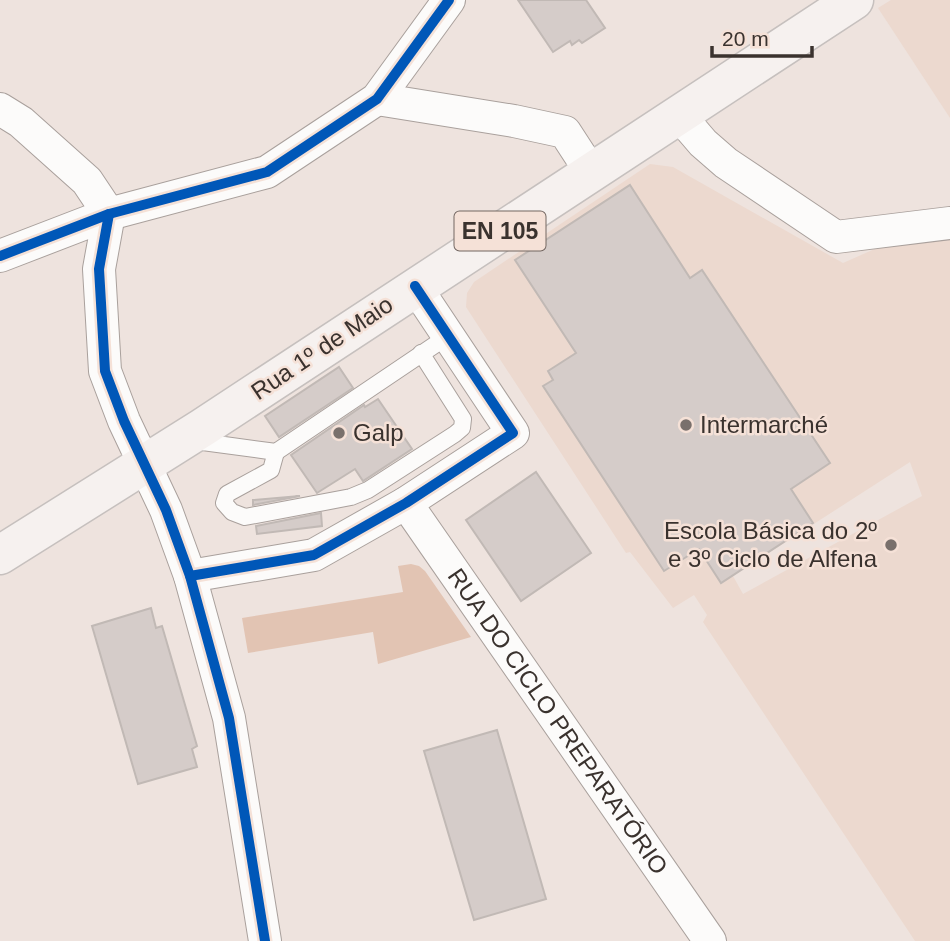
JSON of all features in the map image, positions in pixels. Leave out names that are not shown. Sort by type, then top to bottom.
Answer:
[{"type":"main road","name":"Rua 1º de Maio","points":[[0,555],[854,0]]},
{"type":"street","points":[[0,256],[109,214],[267,172],[377,99],[449,0]]},
{"type":"street","points":[[377,99],[565,132],[591,172]]},
{"type":"street","points":[[0,109],[21,122],[88,181],[109,214],[99,269],[105,371],[124,421],[166,510],[190,576],[229,718],[265,941]]},
{"type":"street","points":[[679,115],[702,143],[726,163],[836,237],[950,223]]},
{"type":"street","points":[[190,576],[314,555],[405,503],[513,433],[415,286]]},
{"type":"street","name":"RUA DO CICLO PREPARATÓRIO","points":[[405,503],[710,941]]},
{"type":"lane","points":[[421,354],[463,419],[462,428],[455,434],[368,490],[351,497],[245,517],[232,512],[224,503],[227,494],[271,470],[276,452],[447,336]]},
{"type":"lane","points":[[182,439],[276,452]]},
{"type":"shaded area","points":[[891,0],[950,0],[950,118],[878,8]]},
{"type":"shaded area","points":[[650,164],[673,167],[843,263],[886,244],[950,233],[950,941],[915,941],[703,622],[707,615],[694,595],[673,608],[630,552],[626,553],[466,307],[467,293],[474,282]],"holes":[[[910,462],[922,496],[743,594],[733,576]]]},
{"type":"shaded area","points":[[411,564],[425,571],[471,637],[378,664],[373,632],[248,653],[242,618],[403,592],[398,566]]},
{"type":"building","points":[[518,0],[586,0],[605,28],[582,43],[579,40],[572,45],[570,41],[553,52]]},
{"type":"building","name":"Intermarché","points":[[630,185],[690,278],[702,270],[830,463],[791,489],[813,523],[721,583],[699,549],[664,571],[543,386],[553,380],[548,371],[576,353],[515,260]]},
{"type":"building","points":[[339,367],[353,388],[279,437],[265,416]]},
{"type":"building","points":[[378,399],[412,449],[363,481],[355,469],[317,493],[291,455],[364,405],[365,407]]},
{"type":"building","points":[[536,472],[591,553],[521,601],[466,520]]},
{"type":"building","points":[[300,496],[253,505],[253,500]]},
{"type":"building","points":[[321,513],[322,526],[257,534],[256,526]]},
{"type":"building","points":[[151,608],[156,628],[162,626],[197,746],[192,749],[197,767],[138,784],[92,626]]},
{"type":"building","points":[[497,730],[546,899],[474,920],[424,751]]},
{"type":"cycle path","points":[[0,256],[109,214],[267,172],[377,99],[449,0]]},
{"type":"cycle path","points":[[109,214],[99,269],[105,371],[124,421],[166,510],[190,576],[229,718],[265,941]]},
{"type":"cycle path","points":[[190,576],[314,555],[406,503],[513,433],[415,286]]},
{"type":"place","name":"Intermarché","points":[[686,425]]},
{"type":"place","name":"Galp","points":[[339,433]]},
{"type":"place","name":"Escola Básica do 2º e 3º Ciclo de Alfena","points":[[891,545]]}]
